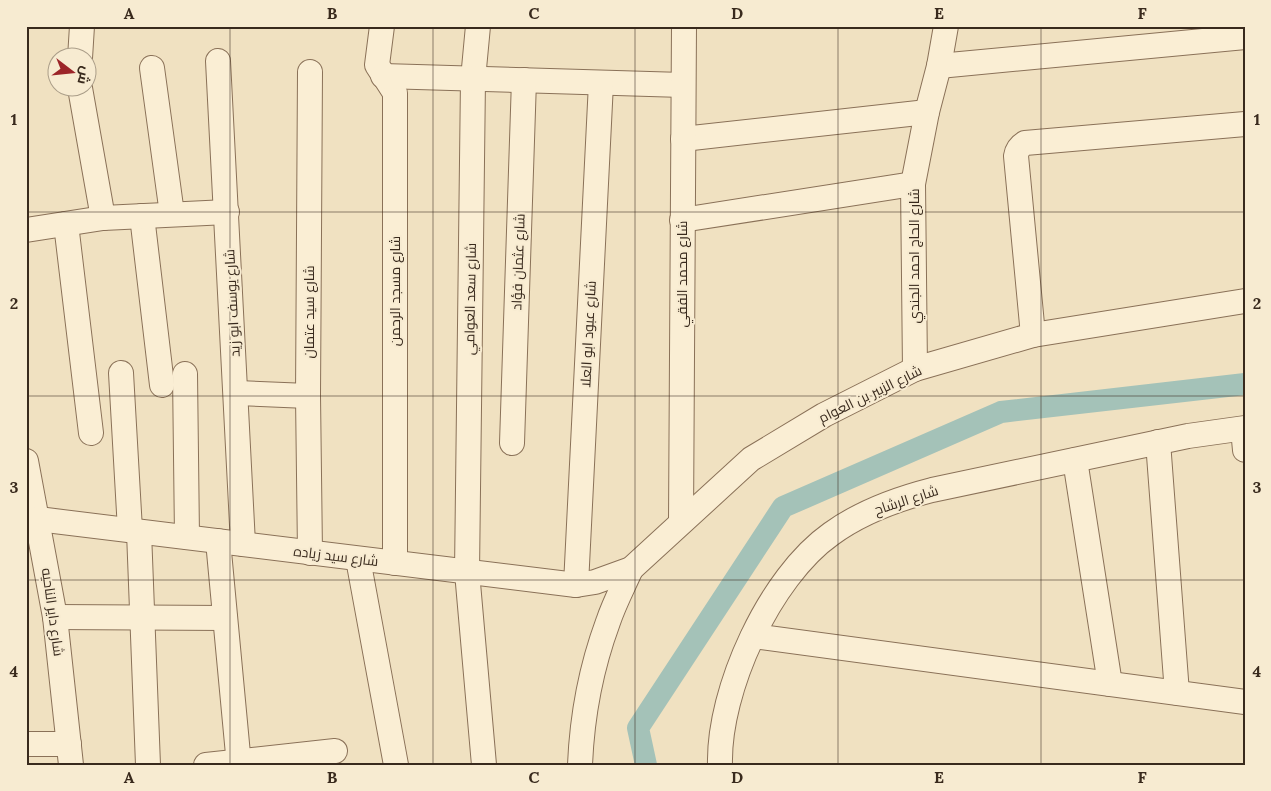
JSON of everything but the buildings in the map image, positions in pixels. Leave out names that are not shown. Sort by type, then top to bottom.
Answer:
[{"type":"street","points":[[81,48],[82,26]]},
{"type":"street","name":"شارع مسجد الرحمن","points":[[382,26],[377,65],[396,92],[394,563]]},
{"type":"street","name":"شارع سعد العوامي","points":[[478,26],[473,79],[467,572],[484,765]]},
{"type":"street","name":"شارع محمد الفقي","points":[[681,522],[684,26]]},
{"type":"street","name":"شارع الحاج احمد الجندي","points":[[915,369],[913,184],[946,26]]},
{"type":"street","points":[[939,66],[1245,36],[1242,26]]},
{"type":"street","name":"شارع يوسف ابو زيد","points":[[218,61],[243,544]]},
{"type":"street","points":[[152,68],[172,214]]},
{"type":"street","name":"شارع سيد عتمان","points":[[310,72],[308,396],[310,553]]},
{"type":"street","points":[[383,76],[683,85]]},
{"type":"street","name":"شارع عثمان فؤاد","points":[[512,443],[524,80]]},
{"type":"street","name":"شارع عبود ابو العلا","points":[[576,585],[601,83]]},
{"type":"street","points":[[82,98],[103,218]]},
{"type":"street","points":[[683,139],[927,112]]},
{"type":"street","points":[[1033,335],[1016,156],[1018,148],[1025,143],[1245,124]]},
{"type":"street","points":[[682,220],[913,184]]},
{"type":"street","points":[[26,230],[103,218],[227,212]]},
{"type":"street","points":[[142,216],[162,384]]},
{"type":"street","points":[[66,224],[91,433]]},
{"type":"street","name":"شارع الزبير بن العوام","points":[[631,569],[752,459],[824,415],[915,369],[1033,335],[1245,301]]},
{"type":"street","points":[[121,373],[142,618],[148,765]]},
{"type":"street","points":[[185,374],[187,537]]},
{"type":"street","points":[[236,393],[308,396]]},
{"type":"street","name":"شارع الرشاح","points":[[720,765],[720,750],[726,711],[737,674],[753,636],[785,581],[830,534],[855,518],[906,497],[1158,442],[1188,436],[1244,436]]},
{"type":"street","points":[[1158,442],[1177,693]]},
{"type":"street","points":[[1075,460],[1110,684]]},
{"type":"street","name":"شارع داير الناحيه","points":[[28,472],[38,519],[36,557],[55,617],[70,754]]},
{"type":"street","name":"شارع سيد زياده","points":[[38,519],[576,585],[595,582],[631,569]]},
{"type":"street","points":[[218,541],[238,762]]},
{"type":"street","points":[[358,558],[396,765]]},
{"type":"street","points":[[580,765],[581,733],[591,676],[608,622],[631,569]]},
{"type":"street","points":[[55,617],[225,618]]},
{"type":"street","points":[[753,636],[1245,702]]},
{"type":"street","points":[[26,744],[70,754]]},
{"type":"street","points":[[206,765],[302,759],[335,751]]},
{"type":"waterway","points":[[646,765],[638,728],[783,507],[1001,412],[1245,384]]}]
